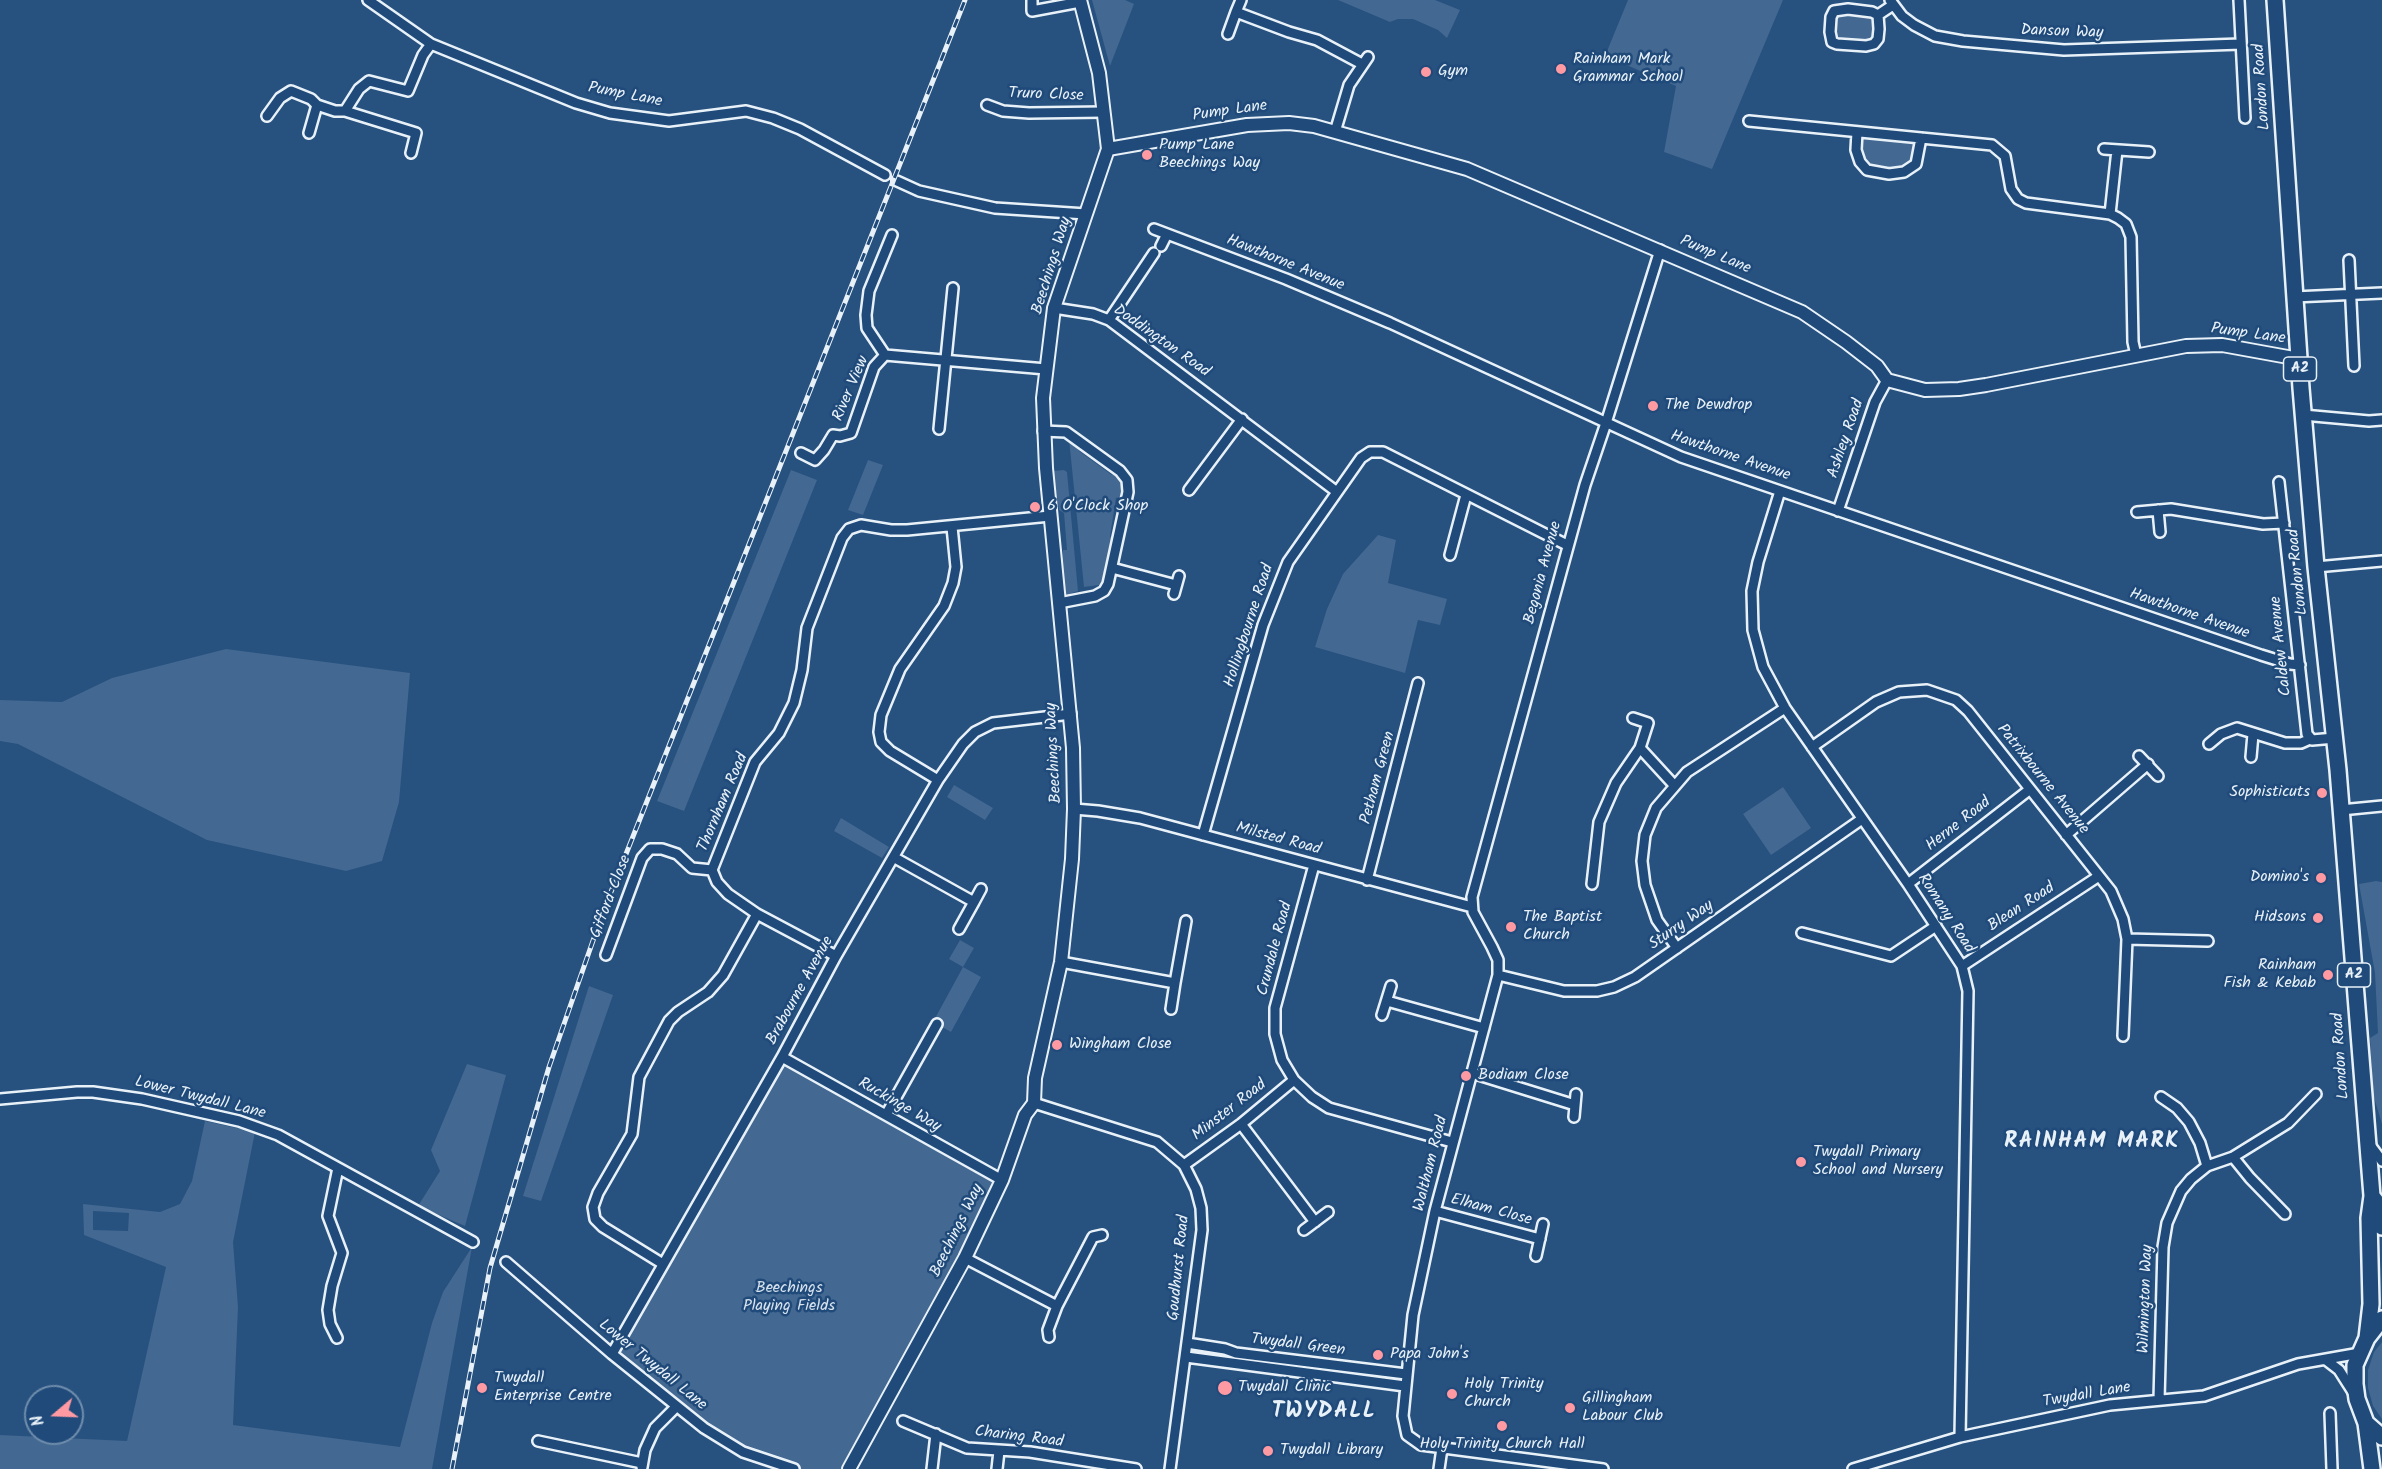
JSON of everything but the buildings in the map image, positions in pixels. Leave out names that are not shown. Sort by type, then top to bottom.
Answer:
[{"type":"main road","name":"London Road","points":[[2275,0],[2303,415],[2316,567],[2335,738],[2372,1196],[2369,1218],[2371,1304],[2367,1338]]},
{"type":"main road","name":"London Road","points":[[2372,1196],[2379,1205],[2382,1227]]},
{"type":"main road","points":[[2372,1469],[2366,1423],[2357,1399],[2355,1365],[2367,1338],[2382,1319]]},
{"type":"main road","points":[[2366,1423],[2382,1437]]},
{"type":"street","name":"Pump Lane","points":[[368,0],[431,44],[576,103],[610,113],[669,121],[746,111],[773,118],[843,151],[885,175]]},
{"type":"street","points":[[1032,0],[1032,11],[1080,1]]},
{"type":"street","points":[[1228,34],[1241,0]]},
{"type":"street","points":[[2239,0],[2245,118]]},
{"type":"street","name":"Beechings Way","points":[[849,1469],[965,1258],[1002,1180],[1025,1115],[1034,1103],[1035,1078],[1061,962],[1068,909],[1074,809],[1071,714],[1043,431],[1046,369],[1054,308],[1108,149],[1099,73],[1080,1]]},
{"type":"street","name":"Danson Way","points":[[1878,15],[1892,3],[1902,16],[1924,31],[1946,39],[2064,51],[2241,44]]},
{"type":"street","points":[[1848,9],[1878,15],[1878,39],[1874,44],[1866,46],[1833,42],[1830,32],[1831,17],[1834,11],[1848,9]]},
{"type":"street","points":[[1236,12],[1288,32],[1317,40],[1365,61],[1349,85],[1335,132]]},
{"type":"street","points":[[345,111],[359,89],[369,81],[408,91],[423,55],[431,44]]},
{"type":"street","points":[[267,116],[280,98],[291,91],[311,99],[317,105],[335,111],[345,111],[416,134],[411,153]]},
{"type":"street","points":[[309,133],[317,105]]},
{"type":"street","name":"Truro Close","points":[[987,105],[1003,111],[1029,113],[1104,112]]},
{"type":"street","points":[[1749,121],[1992,145],[1999,149],[2007,163],[2011,189],[2018,199],[2026,203],[2110,214],[2126,224],[2131,237],[2133,342],[2136,355]]},
{"type":"street","name":"Pump Lane","points":[[1108,149],[1267,122],[1289,123],[1335,132],[1467,169],[1660,250],[1811,317],[1870,360],[1887,380],[1925,390],[1959,389],[2186,346],[2222,345],[2299,359]]},
{"type":"street","points":[[1857,132],[1856,150],[1860,162],[1867,170],[1889,174],[1904,172],[1916,164],[1920,138]]},
{"type":"street","points":[[2104,149],[2149,152]]},
{"type":"street","points":[[2110,214],[2117,150]]},
{"type":"street","points":[[897,181],[919,191],[995,207],[1086,214]]},
{"type":"street","name":"Hawthorne Avenue","points":[[1154,230],[1286,279],[1380,318],[1681,457],[2261,655],[2290,664],[2300,664]]},
{"type":"street","points":[[1109,320],[1167,234]]},
{"type":"street","name":"River View","points":[[801,453],[815,460],[833,435],[851,433],[874,367],[885,355],[867,328],[866,315],[869,291],[892,235]]},
{"type":"street","name":"Begonia Avenue","points":[[1472,907],[1472,897],[1584,484],[1606,423],[1660,250]]},
{"type":"street","points":[[2349,260],[2354,366]]},
{"type":"street","points":[[939,429],[953,288]]},
{"type":"street","points":[[2294,297],[2382,293]]},
{"type":"street","name":"Doddington Road","points":[[1054,308],[1086,312],[1109,320],[1337,492]]},
{"type":"street","points":[[885,355],[1046,369]]},
{"type":"street","name":"Ashley Road","points":[[1838,511],[1875,402],[1887,380]]},
{"type":"street","points":[[2303,415],[2369,421],[2382,420]]},
{"type":"street","points":[[1189,490],[1242,419]]},
{"type":"street","points":[[1043,431],[1066,432],[1120,471],[1127,480],[1128,492],[1112,568],[1104,591],[1095,596],[1059,603]]},
{"type":"street","name":"Hollingbourne Road","points":[[1203,835],[1263,625],[1275,593],[1288,562],[1361,458],[1370,453],[1383,452],[1567,545]]},
{"type":"street","name":"Caldew Avenue","points":[[2279,482],[2307,733],[2310,740]]},
{"type":"street","name":"Romany Road","points":[[1780,491],[1755,575],[1751,612],[1754,640],[1763,668],[1785,708],[1908,884],[1962,966],[1968,991],[1960,1437]]},
{"type":"street","points":[[1450,555],[1466,495]]},
{"type":"street","points":[[2158,510],[2160,532]]},
{"type":"street","points":[[2137,512],[2178,510],[2263,524],[2284,524]]},
{"type":"street","name":"Thornham Road","points":[[836,956],[757,914],[728,894],[717,882],[712,870],[755,762],[778,732],[794,703],[802,670],[807,628],[845,533],[854,526],[864,525],[891,530],[952,527],[1050,516]]},
{"type":"street","points":[[938,780],[890,751],[881,742],[879,732],[881,715],[900,669],[944,606],[953,583],[956,567],[952,527]]},
{"type":"street","points":[[2316,567],[2382,561]]},
{"type":"street","points":[[1112,568],[1176,585]]},
{"type":"street","name":"Petham Green","points":[[1367,880],[1418,683]]},
{"type":"street","name":"Patrixbourne Avenue","points":[[1812,747],[1876,702],[1899,692],[1927,690],[1956,700],[1968,711],[2111,891],[2127,939],[2123,1036]]},
{"type":"street","points":[[1677,948],[1657,920],[1649,902],[1642,861],[1645,835],[1656,808],[1687,772],[1785,708]]},
{"type":"street","name":"Brabourne Avenue","points":[[612,1354],[782,1057],[836,956],[895,858],[938,780],[963,744],[975,732],[993,723],[1071,714]]},
{"type":"street","points":[[1592,884],[1599,822],[1616,783],[1640,748],[1648,723],[1633,718]]},
{"type":"street","points":[[2209,744],[2221,734],[2237,728],[2287,743],[2335,738]]},
{"type":"street","points":[[2251,757],[2253,734]]},
{"type":"street","points":[[1640,748],[1674,785]]},
{"type":"street","points":[[2139,756],[2158,776]]},
{"type":"street","points":[[2066,835],[2148,764]]},
{"type":"street","name":"Herne Road","points":[[1908,884],[2030,790]]},
{"type":"street","points":[[2341,810],[2382,806]]},
{"type":"street","name":"Milsted Road","points":[[1074,809],[1120,814],[1472,907]]},
{"type":"street","name":"Sturry Way","points":[[1498,975],[1564,991],[1597,991],[1614,987],[1635,977],[1862,819]]},
{"type":"street","name":"Gifford Close","points":[[606,955],[642,858],[650,849],[658,848],[677,854],[692,868],[712,870]]},
{"type":"street","points":[[895,858],[974,902]]},
{"type":"street","name":"Crundale Road","points":[[1314,865],[1275,1008],[1275,1034],[1282,1060],[1294,1080],[1312,1097],[1329,1108],[1452,1142]]},
{"type":"street","name":"Blean Road","points":[[1962,966],[2099,876]]},
{"type":"street","points":[[959,929],[981,889]]},
{"type":"street","name":"Waltham Road","points":[[1442,1448],[1420,1445],[1407,1435],[1403,1424],[1405,1386],[1413,1315],[1435,1211],[1498,975],[1498,960],[1472,907]]},
{"type":"street","points":[[663,1264],[603,1227],[595,1219],[593,1207],[598,1193],[632,1134],[639,1077],[669,1021],[716,984],[757,914]]},
{"type":"street","points":[[1171,1009],[1186,921]]},
{"type":"street","points":[[1802,933],[1891,956],[1936,926]]},
{"type":"street","points":[[2127,939],[2208,941]]},
{"type":"street","points":[[1061,962],[1175,983]]},
{"type":"street","points":[[1382,1015],[1391,986]]},
{"type":"street","points":[[1387,1001],[1484,1028]]},
{"type":"street","points":[[886,1115],[937,1024]]},
{"type":"street","name":"Ruckinge Way","points":[[782,1057],[1002,1180]]},
{"type":"street","points":[[1472,1073],[1576,1099],[1574,1117]]},
{"type":"street","name":"Minster Road","points":[[1184,1165],[1241,1124],[1294,1080]]},
{"type":"street","name":"Lower Twydall Lane","points":[[0,1099],[82,1092],[154,1101],[238,1121],[278,1135],[473,1242]]},
{"type":"street","name":"Wilmington Way","points":[[2159,1400],[2163,1247],[2167,1223],[2181,1191],[2207,1166],[2234,1157],[2288,1123],[2316,1094]]},
{"type":"street","points":[[2161,1097],[2177,1108],[2189,1122],[2200,1143],[2207,1166]]},
{"type":"street","name":"Goudhurst Road","points":[[1034,1103],[1161,1145],[1184,1165],[1196,1189],[1202,1219],[1170,1469]]},
{"type":"street","points":[[1241,1124],[1315,1222]]},
{"type":"street","points":[[2367,1140],[2382,1161]]},
{"type":"street","points":[[2234,1157],[2250,1178],[2285,1214]]},
{"type":"street","points":[[337,1338],[330,1324],[328,1310],[332,1286],[340,1266],[342,1253],[328,1216],[338,1168]]},
{"type":"street","name":"Elham Close","points":[[1435,1211],[1540,1239]]},
{"type":"street","points":[[1304,1230],[1328,1212]]},
{"type":"street","name":"Elham Close","points":[[1536,1256],[1544,1224]]},
{"type":"street","points":[[1049,1337],[1048,1330],[1057,1306],[1093,1237],[1102,1234]]},
{"type":"street","points":[[965,1258],[1057,1306]]},
{"type":"street","name":"Lower Twydall Lane","points":[[506,1262],[612,1354],[704,1428],[743,1452],[794,1469]]},
{"type":"street","name":"Twydall Green","points":[[1187,1343],[1236,1353],[1407,1374]]},
{"type":"street","name":"Twydall Lane","points":[[1853,1469],[1960,1437],[2110,1405],[2204,1396],[2298,1364],[2360,1353]]},
{"type":"street","name":"Twydall Green","points":[[1186,1357],[1405,1386]]},
{"type":"street","points":[[2326,1360],[2339,1370],[2357,1399]]},
{"type":"street","points":[[538,1441],[642,1466],[645,1450],[655,1428],[676,1407]]},
{"type":"street","points":[[2330,1413],[2332,1469]]},
{"type":"street","name":"Charing Road","points":[[903,1421],[967,1448],[1030,1452],[1136,1469]]},
{"type":"street","points":[[932,1469],[936,1434]]},
{"type":"street","points":[[1439,1469],[1442,1448],[1603,1469]]},
{"type":"street","points":[[997,1469],[999,1451]]},
{"type":"green space","points":[[1092,0],[1125,0],[1134,4],[1110,66]]},
{"type":"green space","points":[[1338,0],[1435,0],[1460,10],[1447,38],[1438,30],[1413,19],[1398,19],[1390,22]]},
{"type":"green space","points":[[1628,0],[1783,0],[1712,169],[1664,152],[1676,86],[1605,56]]},
{"type":"green space","points":[[1837,13],[1871,14],[1874,17],[1874,39],[1871,42],[1835,40],[1833,38],[1833,19]]},
{"type":"green space","points":[[1857,132],[1921,138],[1916,164],[1889,174],[1860,162]]},
{"type":"green space","points":[[1069,439],[1078,445],[1079,451],[1112,475],[1115,472],[1123,486],[1121,497],[1116,498],[1110,536],[1113,541],[1103,580],[1099,585],[1084,587]]},
{"type":"green space","points":[[868,460],[883,465],[863,515],[848,510]]},
{"type":"green space","points":[[791,470],[817,480],[684,811],[657,801]]},
{"type":"green space","points":[[1053,471],[1067,472],[1078,591],[1063,596],[1061,567],[1063,550],[1067,550],[1064,513],[1059,510]]},
{"type":"green space","points":[[1378,535],[1396,540],[1388,583],[1447,599],[1440,625],[1418,620],[1405,673],[1315,647],[1327,609],[1343,574]]},
{"type":"green space","points":[[226,649],[410,673],[399,802],[382,861],[346,871],[207,840],[18,744],[0,741],[0,700],[62,702],[112,678]]},
{"type":"green space","points":[[954,785],[993,808],[985,820],[947,797]]},
{"type":"green space","points":[[1783,787],[1811,828],[1771,855],[1743,814]]},
{"type":"green space","points":[[841,818],[889,847],[882,858],[834,831]]},
{"type":"green space","points":[[2382,882],[2382,1124],[2373,1094],[2370,1038],[2378,1033],[2375,973],[2359,884]]},
{"type":"green space","points":[[960,940],[974,948],[963,967],[949,959]]},
{"type":"green space","points":[[963,967],[981,977],[951,1032],[933,1022]]},
{"type":"green space","points":[[589,986],[613,995],[541,1201],[523,1196]]},
{"type":"green space","name":"Beechings Playing Fields","points":[[782,1057],[1002,1180],[849,1469],[794,1469],[743,1452],[612,1354]]},
{"type":"green space","points":[[467,1064],[506,1075],[465,1226],[418,1206],[440,1171],[431,1150]]},
{"type":"green space","points":[[205,1121],[255,1132],[233,1242],[238,1307],[233,1425],[400,1447],[432,1323],[443,1292],[472,1247],[432,1469],[0,1469],[0,1435],[24,1436],[24,1445],[84,1445],[84,1439],[127,1441],[166,1267],[84,1235],[83,1204],[160,1212],[180,1204],[192,1181]],"holes":[[[93,1211],[129,1213],[128,1231],[93,1230]]]},
{"type":"green space","points":[[2382,1342],[2382,1419],[2373,1406],[2368,1388],[2368,1370],[2374,1352]]},
{"type":"railway","points":[[452,1469],[490,1268],[549,1067],[603,912],[965,0]]},
{"type":"place","name":"Rainham Mark Grammar School","points":[[1561,69]]},
{"type":"place","name":"Gym","points":[[1426,72]]},
{"type":"place","name":"Pump Lane Beechings Way","points":[[1147,155]]},
{"type":"place","name":"The Dewdrop","points":[[1653,406]]},
{"type":"place","name":"6 O'Clock Shop","points":[[1035,507]]},
{"type":"place","name":"Sophisticuts","points":[[2322,793]]},
{"type":"place","name":"Domino's","points":[[2321,878]]},
{"type":"place","name":"Hidsons","points":[[2318,918]]},
{"type":"place","name":"The Baptist Church","points":[[1511,927]]},
{"type":"place","name":"Rainham Fish & Kebab","points":[[2328,975]]},
{"type":"place","name":"Wingham Close","points":[[1057,1045]]},
{"type":"place","name":"Bodiam Close","points":[[1466,1076]]},
{"type":"place","name":"Twydall Primary School and Nursery","points":[[1801,1162]]},
{"type":"place","name":"Papa John's","points":[[1378,1355]]},
{"type":"place","name":"Twydall Enterprise Centre","points":[[482,1388]]},
{"type":"place","name":"Twydall Clinic","points":[[1225,1388]]},
{"type":"place","name":"Holy Trinity Church","points":[[1452,1394]]},
{"type":"place","name":"Gillingham Labour Club","points":[[1570,1408]]},
{"type":"place","name":"Holy Trinity Church Hall","points":[[1502,1426]]},
{"type":"place","name":"Twydall Library","points":[[1268,1451]]},
{"type":"district","name":"RAINHAM MARK","points":[[2092,1143]]},
{"type":"district","name":"TWYDALL","points":[[1324,1413]]}]
